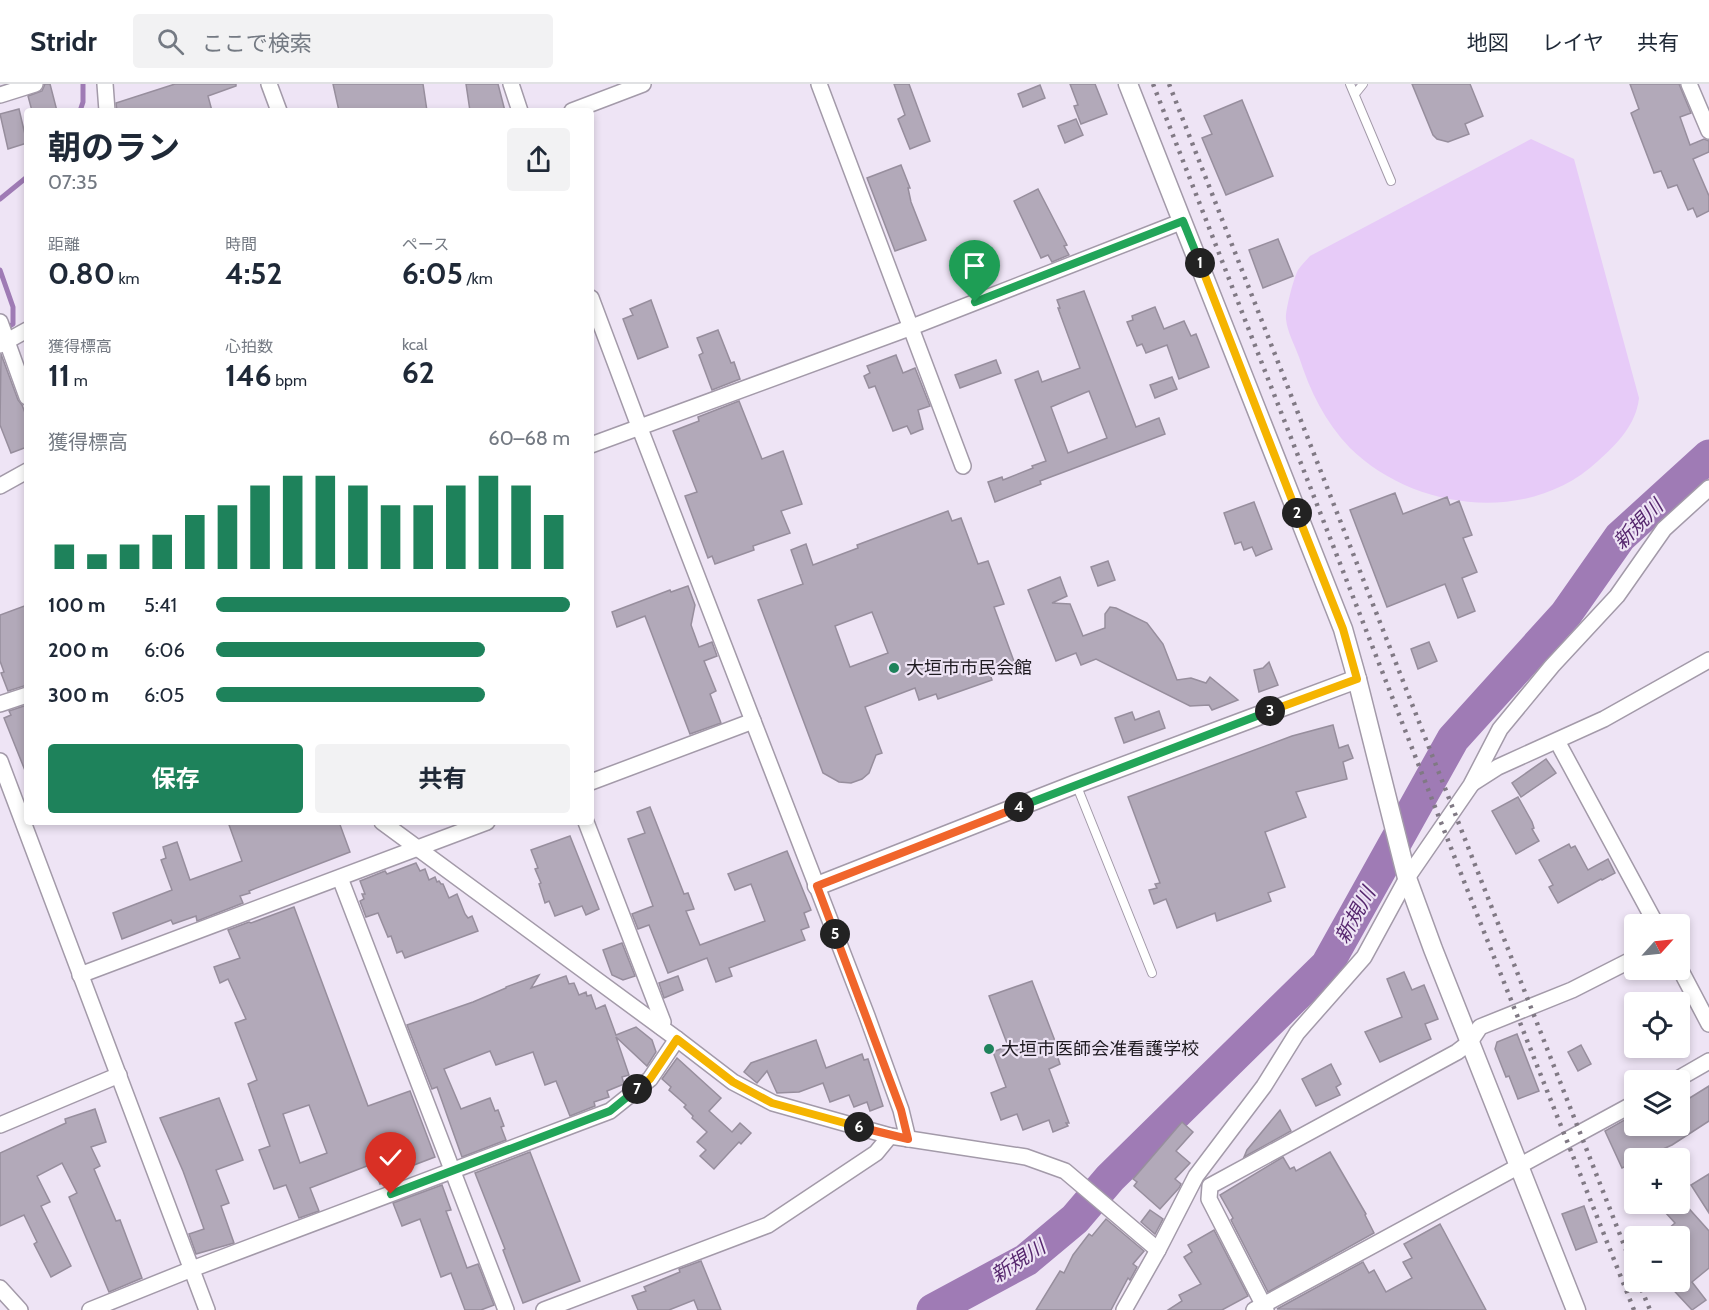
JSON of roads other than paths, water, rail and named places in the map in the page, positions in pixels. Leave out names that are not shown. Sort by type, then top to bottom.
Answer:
[{"type":"street","points":[[0,95],[36,84]]},
{"type":"street","points":[[105,84],[106,108]]},
{"type":"street","points":[[269,84],[278,108]]},
{"type":"street","points":[[511,84],[519,108]]},
{"type":"street","points":[[580,108],[643,84]]},
{"type":"street","points":[[819,84],[963,466]]},
{"type":"street","points":[[1128,84],[1343,629],[1407,878],[1576,1310]]},
{"type":"street","points":[[1689,84],[1709,131]]},
{"type":"street","points":[[594,444],[912,327],[1183,221]]},
{"type":"street","points":[[594,306],[817,886],[901,1110],[908,1139]]},
{"type":"street","points":[[0,323],[3,343],[24,390]]},
{"type":"street","points":[[3,343],[24,332]]},
{"type":"street","points":[[0,486],[24,473]]},
{"type":"street","points":[[1124,1310],[1196,1176],[1264,1086],[1297,1033],[1364,957],[1407,878],[1471,785],[1500,729],[1552,666],[1617,596],[1664,529],[1709,488]]},
{"type":"street","points":[[1471,785],[1498,767],[1604,719],[1709,660]]},
{"type":"street","points":[[817,886],[1076,784],[1357,679]]},
{"type":"street","points":[[0,704],[24,696]]},
{"type":"street","points":[[594,781],[753,721]]},
{"type":"street","points":[[1557,741],[1651,914]]},
{"type":"street","points":[[0,761],[207,1310]]},
{"type":"street","points":[[386,825],[733,1082],[772,1103],[890,1136],[1026,1157],[1065,1171],[1158,1250]]},
{"type":"street","points":[[80,975],[479,825]]},
{"type":"street","points":[[587,825],[663,1022],[661,1027]]},
{"type":"street","points":[[340,878],[507,1310]]},
{"type":"street","points":[[1210,1186],[1457,1052],[1470,1042],[1480,1027],[1572,990],[1624,964]]},
{"type":"street","points":[[1686,980],[1709,1024]]},
{"type":"street","points":[[90,1310],[192,1269],[610,1111],[650,1079],[677,1039]]},
{"type":"street","points":[[1690,1072],[1709,1062]]},
{"type":"street","points":[[1,1123],[119,1075]]},
{"type":"street","points":[[1210,1186],[1209,1199],[1261,1308],[1624,1108]]},
{"type":"street","points":[[544,1310],[768,1225],[876,1153],[890,1136]]},
{"type":"street","points":[[1196,1176],[1210,1186]]},
{"type":"street","points":[[0,1288],[20,1310]]},
{"type":"lane","points":[[1350,84],[1391,181]]},
{"type":"lane","points":[[1355,94],[1363,84]]},
{"type":"lane","points":[[1076,784],[1152,973]]},
{"type":"waterway","points":[[81,108],[83,84]]},
{"type":"waterway","points":[[0,199],[24,179]]},
{"type":"waterway","points":[[0,270],[13,307],[13,324],[4,330]]},
{"type":"waterway","name":"新規川","points":[[933,1310],[1026,1260],[1075,1219],[1110,1178],[1327,965],[1453,739],[1566,614],[1620,537],[1709,456]]},
{"type":"railway","points":[[1153,84],[1634,1310]]},
{"type":"railway","points":[[1169,84],[1624,1245]]},
{"type":"railway","points":[[1643,1292],[1650,1310]]},
{"type":"place","name":"大垣市市民会館","points":[[894,668]]},
{"type":"place","name":"大垣市医師会准看護学校","points":[[989,1049]]}]
